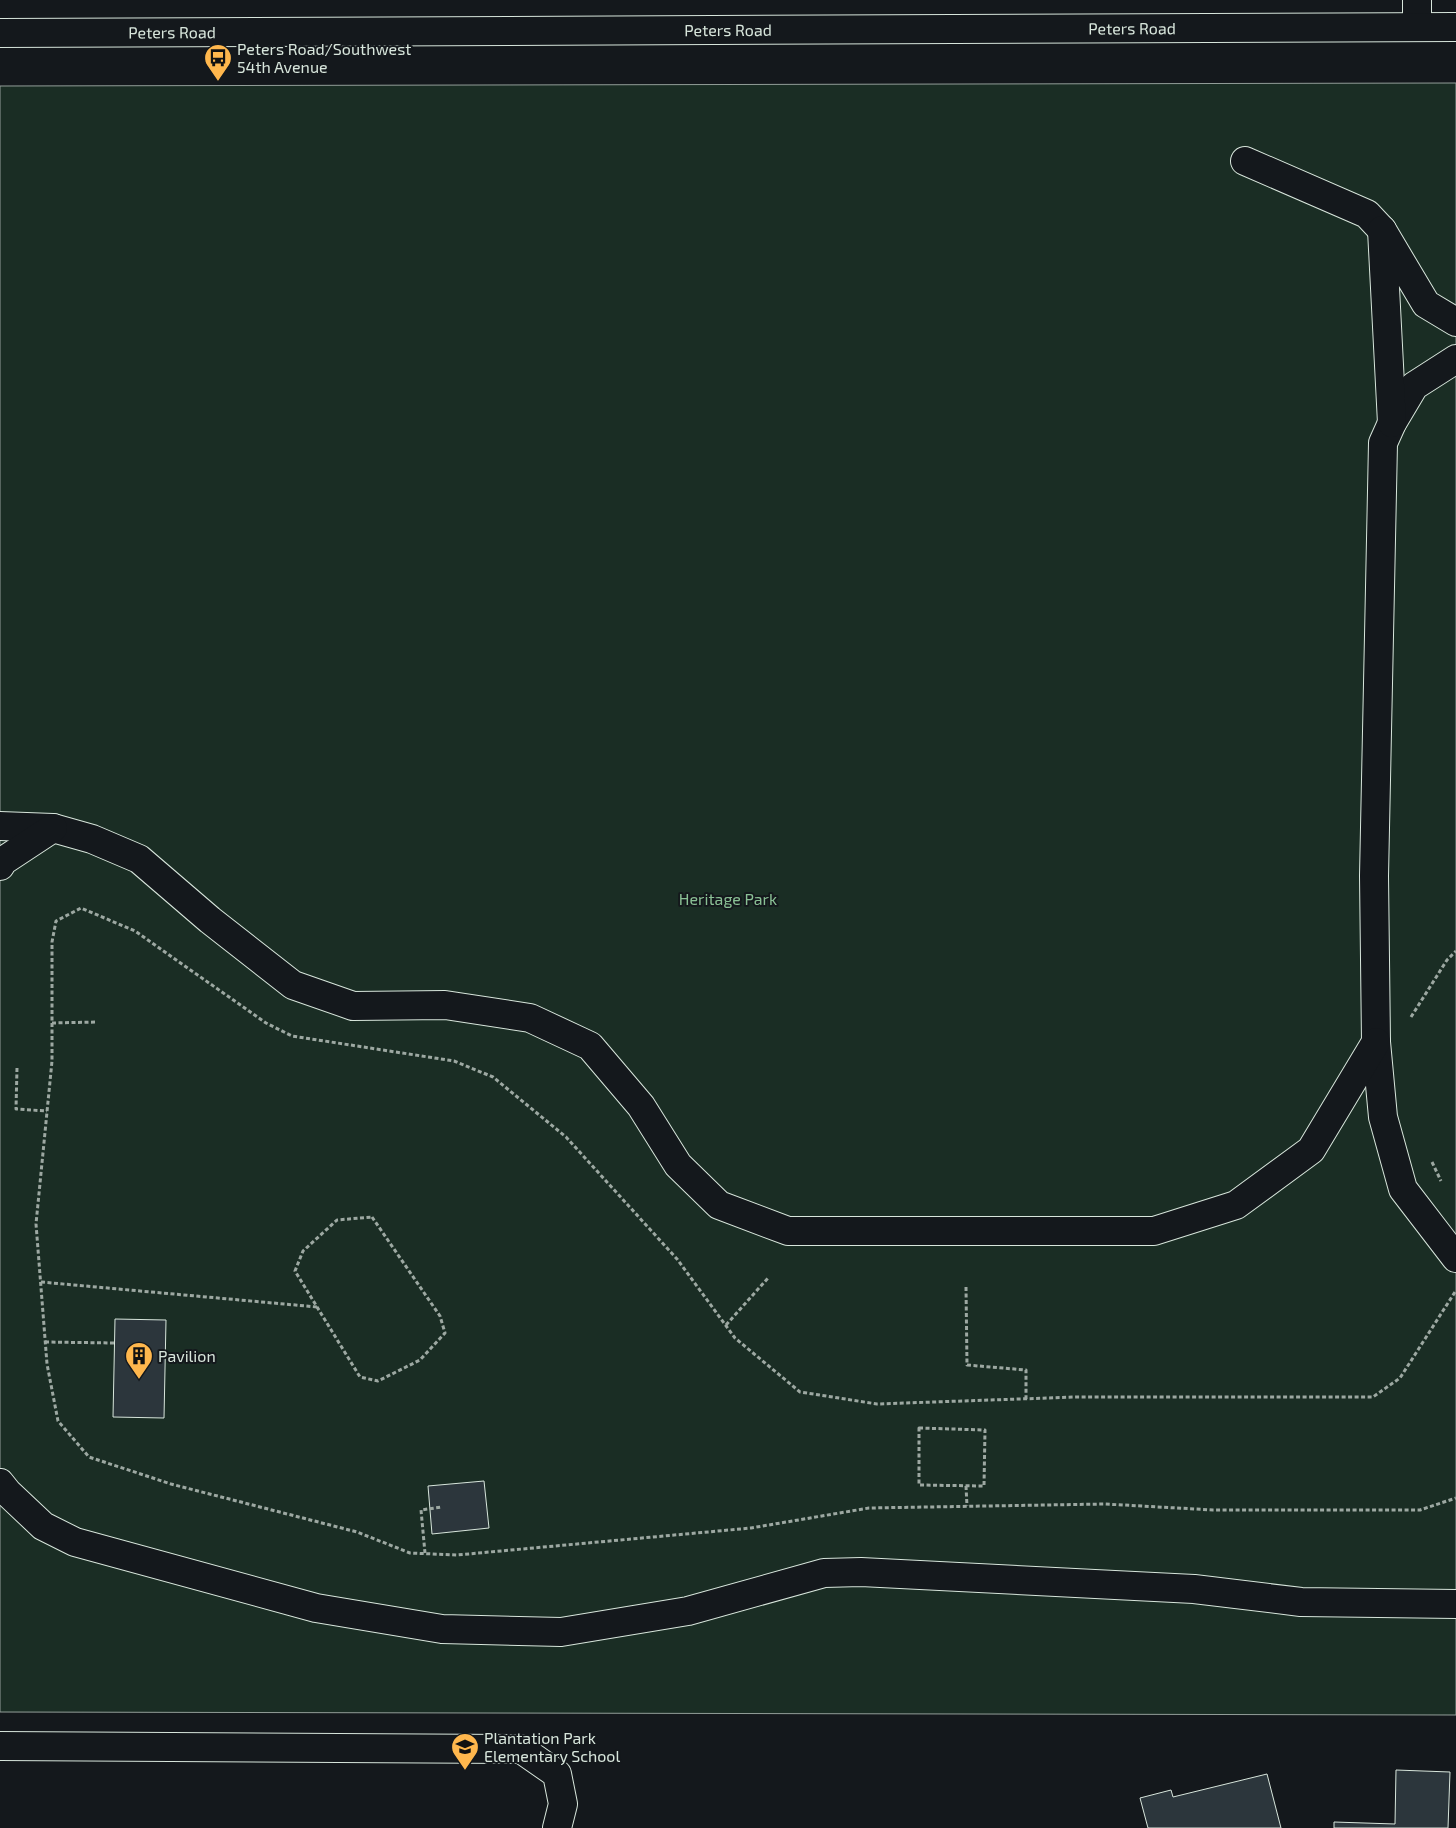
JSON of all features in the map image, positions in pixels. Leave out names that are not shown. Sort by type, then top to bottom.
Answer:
[{"type":"main road","points":[[1417,27],[1418,0]]},
{"type":"main road","name":"Peters Road","points":[[0,33],[1456,27]]},
{"type":"main road","points":[[1245,161],[1367,214],[1382,230],[1426,304],[1456,322]]},
{"type":"main road","points":[[1382,230],[1392,423]]},
{"type":"main road","points":[[1456,359],[1414,386],[1392,423],[1383,443],[1374,876],[1376,1042],[1383,1117],[1402,1189],[1456,1258]]},
{"type":"main road","points":[[0,826],[53,828],[92,840],[139,859],[210,920],[293,985],[353,1006],[445,1005],[530,1018],[590,1046],[641,1106],[678,1165],[719,1205],[788,1231],[1154,1231],[1236,1204],[1311,1150],[1376,1042]]},
{"type":"main road","points":[[0,866],[3,861],[53,828]]},
{"type":"main road","points":[[0,1483],[43,1526],[74,1542],[316,1608],[442,1629],[561,1632],[688,1611],[824,1573],[861,1572],[1194,1589],[1302,1602],[1456,1604]]},
{"type":"main road","points":[[0,1746],[521,1749],[557,1774],[563,1804],[557,1828]]},
{"type":"path","points":[[1455,1292],[1400,1378],[1373,1397],[1076,1397],[877,1404],[800,1392],[735,1338],[677,1259],[566,1137],[492,1076],[454,1061],[292,1036],[266,1023],[135,931],[81,908],[56,921],[52,942],[52,1062],[36,1224],[46,1364],[58,1421],[89,1457],[170,1484],[357,1532],[410,1553],[457,1554],[751,1528],[869,1508],[1105,1504],[1212,1510],[1420,1510],[1456,1498]]},
{"type":"path","points":[[1410,1026],[1410,1017],[1446,960],[1456,951]]},
{"type":"path","points":[[52,1023],[98,1022]]},
{"type":"path","points":[[17,1068],[16,1109],[47,1111]]},
{"type":"path","points":[[1429,1156],[1445,1188]]},
{"type":"path","points":[[372,1217],[440,1316],[445,1333],[420,1360],[378,1381],[360,1377],[318,1307],[295,1271],[303,1251],[337,1220],[372,1217]]},
{"type":"path","points":[[726,1326],[768,1278]]},
{"type":"path","points":[[41,1282],[318,1307]]},
{"type":"path","points":[[966,1287],[967,1365],[1026,1370],[1026,1399]]},
{"type":"path","points":[[45,1342],[114,1343]]},
{"type":"path","points":[[919,1428],[985,1430],[984,1486],[966,1486],[919,1485],[919,1428]]},
{"type":"path","points":[[966,1486],[967,1506]]},
{"type":"path","points":[[425,1553],[421,1510],[442,1507]]},
{"type":"green space","name":"Heritage Park","points":[[1456,83],[1456,1715],[0,1712],[0,86]]},
{"type":"building","name":"Pavilion","points":[[115,1319],[166,1320],[164,1418],[113,1417]]},
{"type":"building","points":[[484,1481],[489,1528],[432,1534],[428,1486]]},
{"type":"building","points":[[1396,1770],[1450,1772],[1448,1828],[1334,1828],[1334,1822],[1395,1824]]},
{"type":"building","points":[[1267,1774],[1281,1828],[1148,1828],[1140,1798],[1171,1790],[1173,1797]]},
{"type":"place","name":"Peters Road/Southwest 54th Avenue","points":[[218,82]]},
{"type":"place","name":"Pavilion","points":[[139,1380]]},
{"type":"place","name":"Plantation Park Elementary School","points":[[465,1771]]}]
